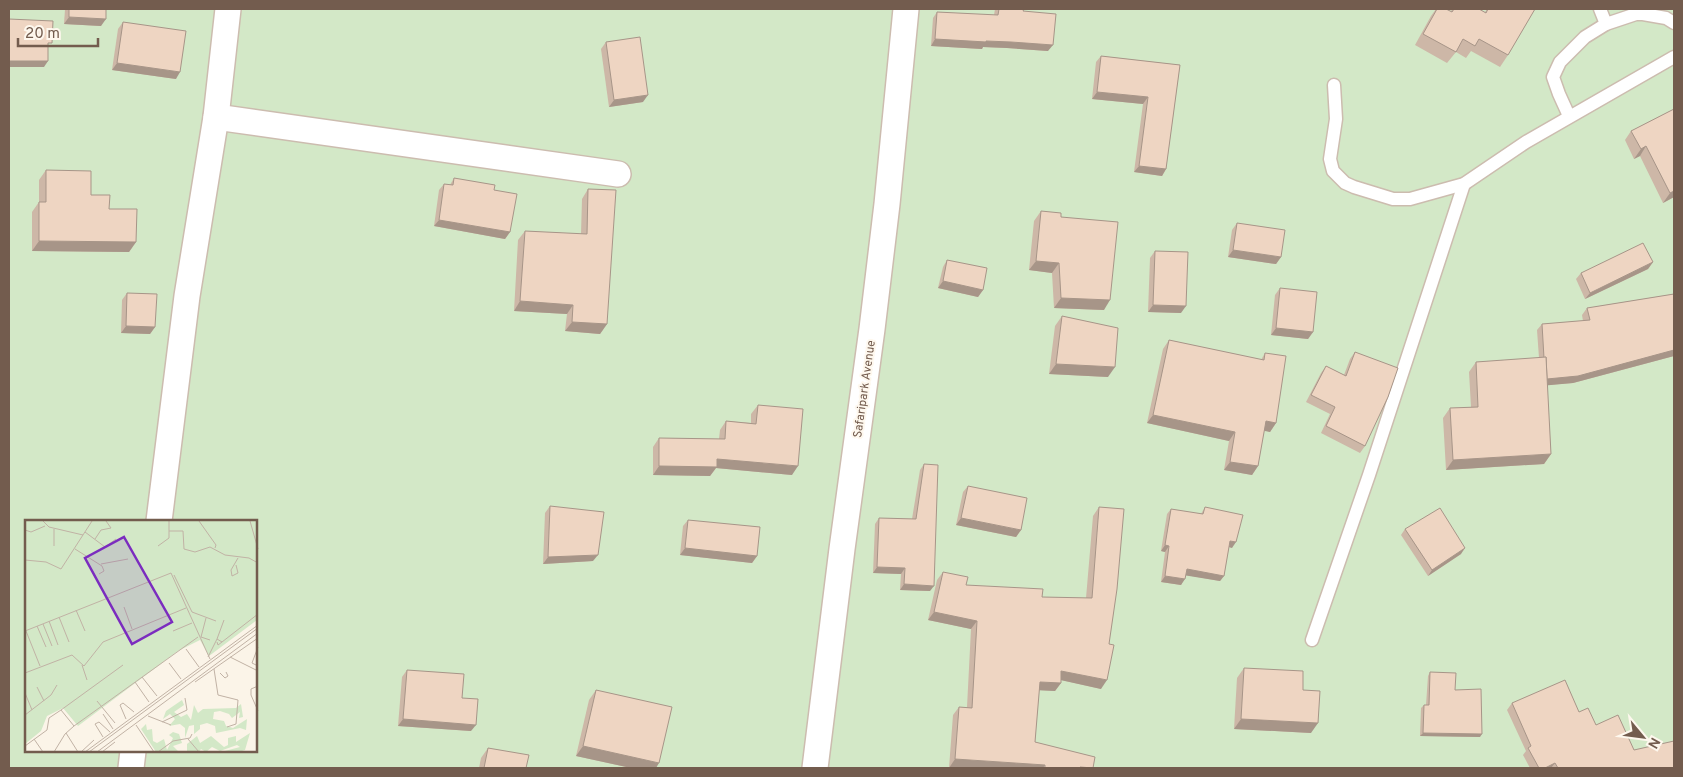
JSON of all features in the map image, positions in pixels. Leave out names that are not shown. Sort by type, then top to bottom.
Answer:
[{"type":"street","points":[[160,520],[187,296],[216,117],[228,9]]},
{"type":"street","name":"Safaripark Avenue","points":[[815,768],[842,549],[874,320],[906,9]]},
{"type":"street","points":[[216,117],[618,174]]},
{"type":"street","points":[[131,768],[133,752]]},
{"type":"lane","points":[[1600,9],[1606,24]]},
{"type":"lane","points":[[1570,116],[1553,77],[1560,62],[1585,37],[1606,24],[1636,14],[1666,18],[1674,23]]},
{"type":"lane","points":[[1334,84],[1336,119],[1330,158],[1333,171],[1345,183],[1393,199],[1410,199],[1464,184],[1526,142],[1674,57]]},
{"type":"lane","points":[[1312,640],[1369,476],[1464,184]]},
{"type":"green space","points":[[9,9],[1674,9],[1674,768],[9,768]]},
{"type":"building","points":[[69,9],[106,9],[106,19],[69,17]]},
{"type":"building","points":[[999,9],[1024,9],[1023,11],[1056,14],[1053,45],[935,39],[937,12],[998,15]]},
{"type":"building","points":[[1437,9],[1446,9],[1452,12],[1454,9],[1479,9],[1486,13],[1488,9],[1535,9],[1508,55],[1479,39],[1475,46],[1463,39],[1456,52],[1423,34]]},
{"type":"building","points":[[9,19],[53,21],[52,43],[48,43],[48,61],[9,61]]},
{"type":"building","points":[[123,22],[186,31],[180,72],[117,63]]},
{"type":"building","points":[[640,37],[648,95],[614,100],[606,42]]},
{"type":"building","points":[[1101,56],[1180,65],[1166,169],[1139,166],[1148,97],[1097,92]]},
{"type":"building","points":[[1674,109],[1674,191],[1670,193],[1646,146],[1641,149],[1631,131]]},
{"type":"building","points":[[46,170],[91,171],[91,195],[110,195],[109,209],[137,209],[136,242],[39,241],[39,202],[46,202]]},
{"type":"building","points":[[454,178],[495,185],[494,190],[517,194],[510,232],[439,220],[444,184],[453,185]]},
{"type":"building","points":[[588,189],[616,190],[607,324],[572,322],[573,305],[520,301],[525,231],[587,234]]},
{"type":"building","points":[[1041,211],[1061,213],[1061,217],[1118,222],[1110,300],[1061,298],[1059,263],[1036,261]]},
{"type":"building","points":[[1237,223],[1285,230],[1281,257],[1233,250]]},
{"type":"building","points":[[1643,243],[1653,262],[1590,293],[1581,273]]},
{"type":"building","points":[[1155,251],[1188,252],[1186,306],[1153,305]]},
{"type":"building","points":[[947,260],[987,268],[983,290],[943,281]]},
{"type":"building","points":[[1280,288],[1317,292],[1313,332],[1276,328]]},
{"type":"building","points":[[127,293],[157,294],[155,327],[126,326]]},
{"type":"building","points":[[1674,294],[1674,350],[1578,376],[1547,379],[1542,324],[1590,320],[1587,308]]},
{"type":"building","points":[[1062,316],[1118,328],[1115,367],[1056,364]]},
{"type":"building","points":[[1169,340],[1264,360],[1265,353],[1286,356],[1276,423],[1266,421],[1258,466],[1230,462],[1235,432],[1153,415]]},
{"type":"building","points":[[1355,352],[1398,368],[1388,397],[1365,446],[1326,426],[1335,407],[1311,395],[1326,366],[1346,376]]},
{"type":"building","points":[[1546,357],[1551,454],[1453,460],[1450,408],[1478,407],[1476,362]]},
{"type":"building","points":[[758,405],[803,409],[798,466],[717,459],[717,467],[659,466],[659,438],[725,439],[726,421],[756,424]]},
{"type":"building","points":[[924,464],[938,465],[934,586],[904,584],[905,568],[877,567],[879,518],[916,519]]},
{"type":"building","points":[[968,486],[1027,498],[1021,530],[961,518]]},
{"type":"building","points":[[550,506],[604,512],[598,555],[548,557]]},
{"type":"building","points":[[1099,507],[1124,509],[1117,589],[1109,644],[1114,645],[1107,680],[1061,671],[1061,683],[1040,682],[1035,742],[1095,757],[1093,768],[1045,768],[1045,765],[955,759],[959,707],[972,708],[977,621],[934,612],[943,572],[968,577],[966,585],[1043,589],[1042,597],[1092,598]]},
{"type":"building","points":[[1205,507],[1243,515],[1236,542],[1230,541],[1224,576],[1187,569],[1185,579],[1165,576],[1169,546],[1165,545],[1171,509],[1203,514]]},
{"type":"building","points":[[1440,508],[1465,548],[1432,570],[1405,529]]},
{"type":"building","points":[[688,520],[760,527],[757,556],[685,548]]},
{"type":"building","points":[[1244,668],[1303,671],[1303,690],[1320,691],[1318,723],[1241,719]]},
{"type":"building","points":[[407,670],[464,674],[462,698],[478,699],[476,725],[403,719]]},
{"type":"building","points":[[1430,672],[1456,673],[1455,690],[1481,689],[1482,734],[1423,733],[1424,705],[1429,705]]},
{"type":"building","points":[[1565,680],[1579,712],[1588,708],[1596,725],[1618,715],[1634,750],[1674,741],[1674,768],[1558,768],[1555,763],[1545,768],[1539,768],[1528,748],[1531,746],[1512,703]]},
{"type":"building","points":[[596,690],[672,707],[659,763],[583,746]]},
{"type":"building","points":[[488,748],[529,755],[526,768],[484,768]]}]
